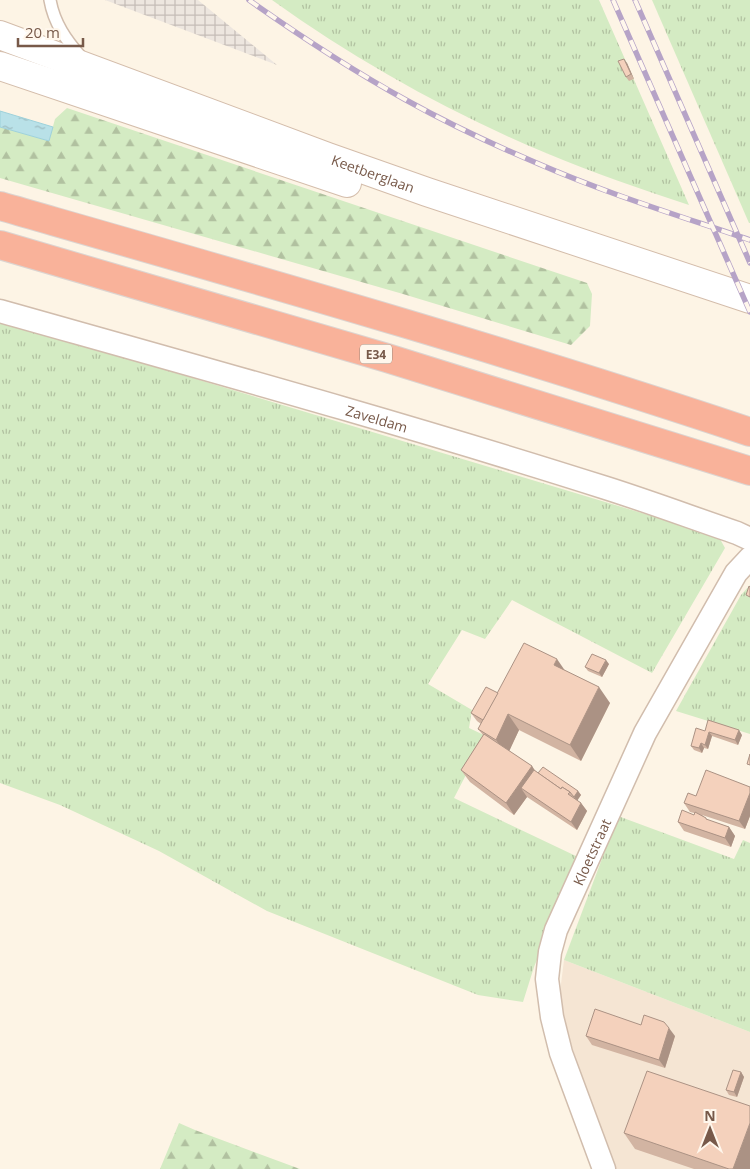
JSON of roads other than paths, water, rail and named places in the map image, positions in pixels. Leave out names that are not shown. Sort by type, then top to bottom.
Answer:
[{"type":"highway","points":[[0,206],[563,371],[750,432]]},
{"type":"highway","name":"E34","points":[[0,244],[387,358],[750,471]]},
{"type":"main road","name":"Keetberglaan","points":[[0,35],[418,188],[750,299]]},
{"type":"main road","name":"Keetberglaan","points":[[0,66],[750,318]]},
{"type":"street","name":"Zaveldam","points":[[0,311],[451,440],[607,488],[750,539]]},
{"type":"street","name":"Kloetstraat","points":[[604,1169],[561,1053],[554,1026],[547,979],[550,952],[556,930],[644,733],[736,573],[750,558]]},
{"type":"lane","points":[[50,0],[58,26],[70,46],[92,70]]},
{"type":"water","points":[[0,111],[53,127],[49,141],[0,127]]},
{"type":"railway","points":[[249,0],[307,40],[366,77],[422,109],[472,134],[591,185],[750,240]]},
{"type":"railway","points":[[613,0],[750,312]]},
{"type":"railway","points":[[635,0],[750,263]]}]
